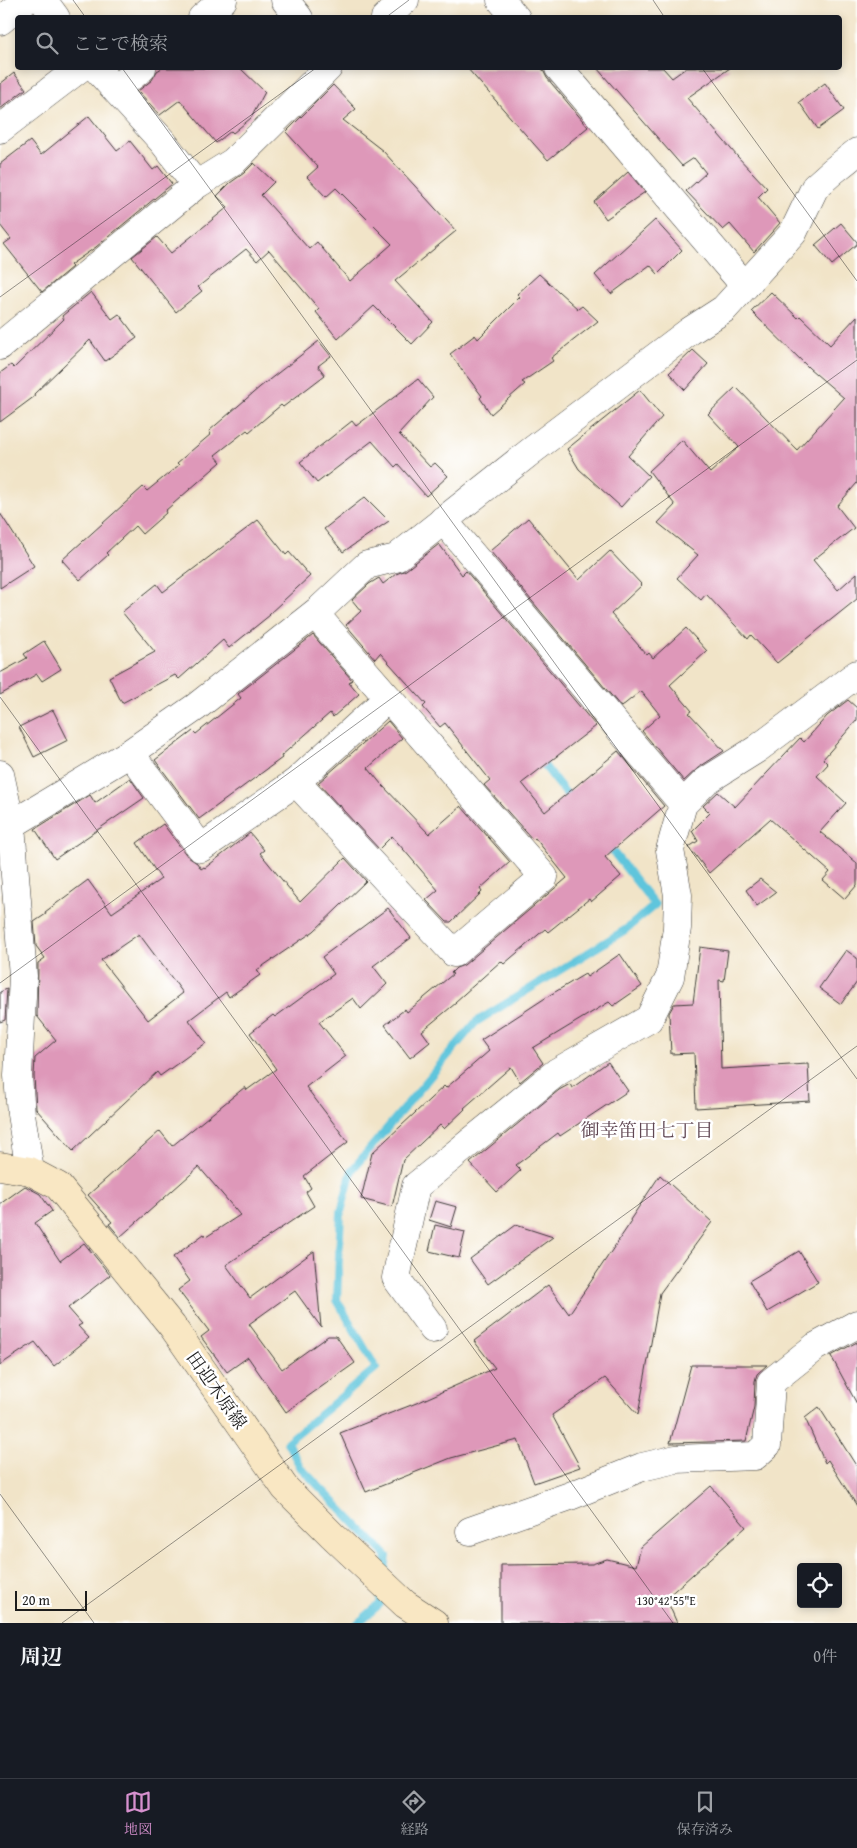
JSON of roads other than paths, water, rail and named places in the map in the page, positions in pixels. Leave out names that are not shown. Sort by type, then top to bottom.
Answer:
[{"type":"main road","name":"田迎木原線","points":[[0,1166],[30,1171],[58,1186],[172,1326],[285,1488],[404,1604],[434,1623]]},
{"type":"street","points":[[0,20],[26,0]]},
{"type":"street","points":[[43,0],[54,15]]},
{"type":"street","points":[[206,15],[223,0]]},
{"type":"street","points":[[285,0],[297,15]]},
{"type":"street","points":[[388,15],[405,0]]},
{"type":"street","points":[[501,0],[514,15]]},
{"type":"street","points":[[0,129],[77,70]]},
{"type":"street","points":[[98,70],[163,142],[196,185]]},
{"type":"street","points":[[116,89],[140,70]]},
{"type":"street","points":[[0,346],[196,185],[233,162],[326,70]]},
{"type":"street","points":[[561,70],[745,286]]},
{"type":"street","points":[[11,824],[130,753],[196,707],[315,614],[366,565],[396,558],[530,452],[690,331],[724,309],[793,233],[815,188],[832,171],[857,152]]},
{"type":"street","points":[[443,520],[683,804]]},
{"type":"street","points":[[296,782],[454,953],[544,876],[315,614]]},
{"type":"street","points":[[433,1329],[396,1278],[416,1186],[557,1072],[649,1019],[670,977],[677,928],[678,895],[670,850],[683,804],[706,781],[757,749],[857,674]]},
{"type":"street","points":[[130,753],[201,848],[296,782],[388,698]]},
{"type":"street","points":[[0,774],[11,824],[23,976],[18,1076],[21,1114],[30,1171]]},
{"type":"street","points":[[470,1531],[570,1496],[642,1467],[676,1459],[755,1456],[767,1445],[771,1382],[815,1347],[857,1324]]},
{"type":"waterway","points":[[539,759],[572,801]]},
{"type":"waterway","points":[[384,1577],[387,1556],[301,1468],[287,1442],[376,1368],[337,1300],[341,1212],[352,1170],[476,1022],[625,930],[655,905],[606,843]]},
{"type":"waterway","points":[[358,1623],[380,1604],[382,1591]]},
{"type":"district","name":"御幸笛田七丁目","points":[[647,1130]]}]
